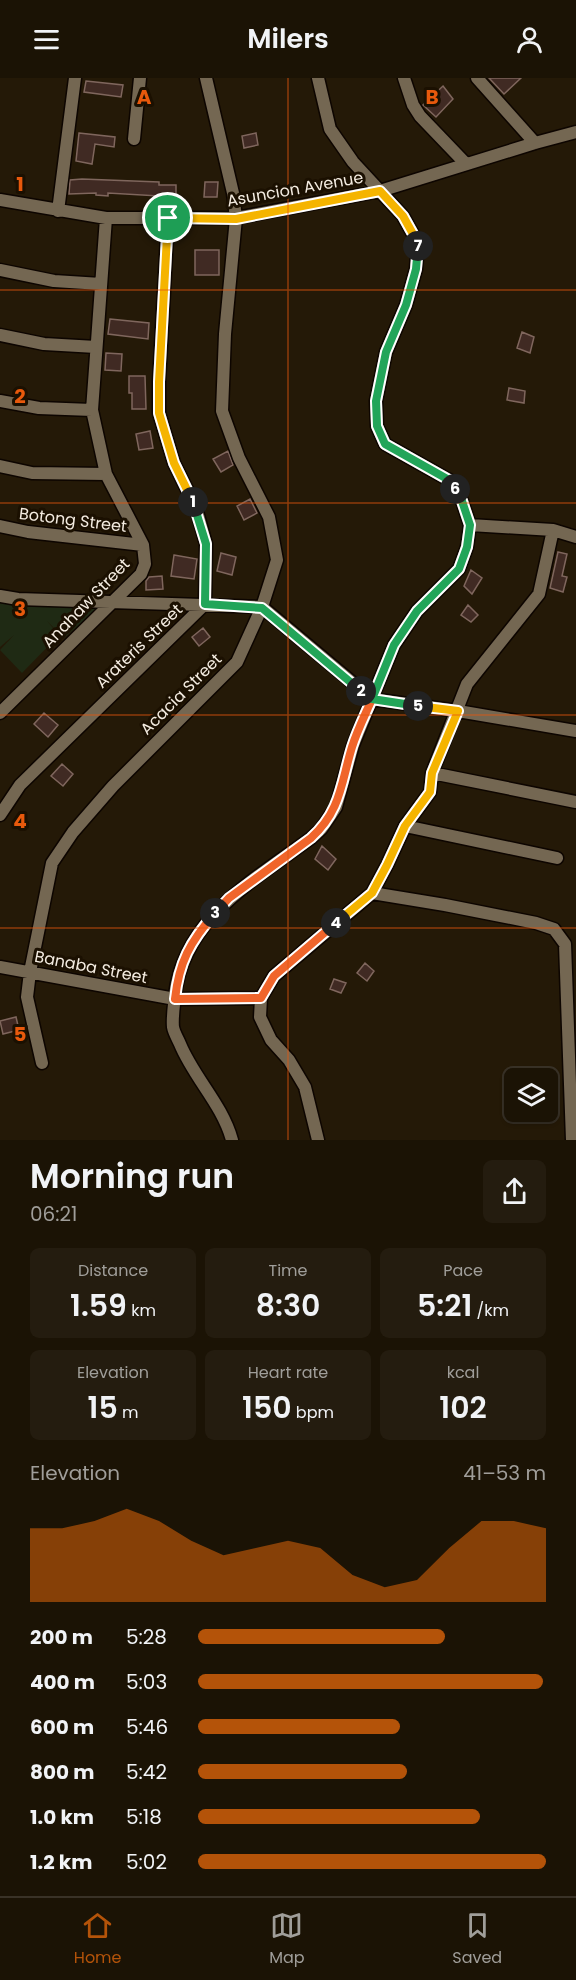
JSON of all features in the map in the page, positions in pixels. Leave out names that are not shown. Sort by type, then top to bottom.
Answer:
[{"type":"street","points":[[58,211],[75,78]]},
{"type":"street","points":[[134,139],[140,78]]},
{"type":"street","name":"Acacia Street","points":[[42,1063],[27,997],[52,863],[73,832],[113,786],[237,662],[262,608],[277,560],[269,517],[239,458],[222,411],[225,334],[236,219],[233,194],[206,78]]},
{"type":"street","points":[[232,1140],[222,1114],[186,1060],[173,1027],[178,973],[187,952],[229,898],[311,838],[321,829],[336,807],[353,745],[394,645],[417,611],[459,569],[467,547],[470,525],[462,501],[449,480],[385,444],[377,426],[376,401],[386,352],[406,305],[416,269],[418,243],[403,216],[353,162],[330,129],[318,78]]},
{"type":"street","points":[[404,78],[413,105],[420,116],[466,164]]},
{"type":"street","points":[[477,78],[535,143]]},
{"type":"street","name":"Asuncion Avenue","points":[[0,200],[106,218],[236,219],[380,191],[576,132]]},
{"type":"street","name":"Anahaw Street","points":[[0,713],[113,603],[141,574],[145,564],[143,545],[106,474],[92,410],[106,218]]},
{"type":"street","name":"Arateris Street","points":[[0,815],[20,785],[205,604],[206,544],[196,508],[174,463],[159,413],[168,218]]},
{"type":"street","points":[[0,270],[54,281],[101,284]]},
{"type":"street","points":[[0,335],[44,344],[96,347]]},
{"type":"street","points":[[0,401],[39,408],[92,410]]},
{"type":"street","points":[[0,466],[32,473],[106,474]]},
{"type":"street","points":[[470,525],[554,530],[576,537]]},
{"type":"street","name":"Botong Street","points":[[0,526],[28,532],[143,545]]},
{"type":"street","points":[[318,1140],[305,1087],[289,1060],[271,1040],[260,1017],[261,998],[274,976],[372,893],[405,826],[430,792],[432,773],[468,684],[539,594],[554,530]]},
{"type":"street","points":[[0,596],[18,600],[205,604],[262,608],[372,699],[576,731]]},
{"type":"street","points":[[432,773],[576,802]]},
{"type":"street","points":[[405,826],[557,858]]},
{"type":"street","points":[[372,893],[456,907],[536,923],[554,929],[565,944],[572,1140]]},
{"type":"street","name":"Banaba Street","points":[[0,967],[175,999],[261,998]]},
{"type":"green space","points":[[0,601],[99,607],[64,638],[47,621],[59,635],[22,673],[0,650],[14,635],[0,647]]},
{"type":"building","points":[[489,78],[521,78],[504,94]]},
{"type":"building","points":[[86,81],[123,85],[121,97],[84,92]]},
{"type":"building","points":[[443,86],[453,99],[436,117],[423,105]]},
{"type":"building","points":[[79,133],[115,137],[114,147],[95,144],[92,164],[76,161]]},
{"type":"building","points":[[256,133],[258,145],[244,148],[242,136]]},
{"type":"building","points":[[70,180],[159,182],[159,185],[176,185],[176,197],[108,193],[108,196],[96,195],[96,193],[69,194]]},
{"type":"building","points":[[205,182],[218,182],[217,197],[204,197]]},
{"type":"building","points":[[195,250],[219,250],[219,275],[195,275]]},
{"type":"building","points":[[110,319],[149,323],[148,339],[108,334]]},
{"type":"building","points":[[522,332],[534,337],[530,353],[517,348]]},
{"type":"building","points":[[106,353],[122,354],[121,371],[105,370]]},
{"type":"building","points":[[129,376],[145,376],[146,409],[132,409]]},
{"type":"building","points":[[509,388],[525,391],[524,403],[507,400]]},
{"type":"building","points":[[150,431],[153,448],[139,450],[136,434]]},
{"type":"building","points":[[228,451],[233,465],[221,472],[213,459]]},
{"type":"building","points":[[250,499],[257,513],[244,520],[237,506]]},
{"type":"building","points":[[558,552],[567,554],[562,576],[567,577],[563,592],[550,588]]},
{"type":"building","points":[[221,553],[236,557],[232,575],[217,571]]},
{"type":"building","points":[[174,555],[197,559],[194,579],[171,576]]},
{"type":"building","points":[[471,570],[482,578],[472,594],[464,586]]},
{"type":"building","points":[[162,576],[163,589],[146,590],[146,581],[149,577]]},
{"type":"building","points":[[468,605],[478,615],[471,622],[461,615]]},
{"type":"building","points":[[203,628],[210,637],[199,646],[192,637]]},
{"type":"building","points":[[44,713],[58,725],[48,737],[34,724]]},
{"type":"building","points":[[62,764],[73,774],[63,786],[51,776]]},
{"type":"building","points":[[322,846],[336,859],[328,870],[315,859]]},
{"type":"building","points":[[365,963],[374,971],[367,981],[357,973]]},
{"type":"building","points":[[334,979],[346,983],[341,993],[330,989]]},
{"type":"building","points":[[16,1017],[19,1030],[3,1034],[0,1021]]},
{"type":"route","points":[[168,218],[159,413],[174,463],[196,508],[206,544],[205,604],[262,608],[372,699],[353,745],[336,807],[321,829],[229,898],[199,934],[187,952],[178,973],[175,999],[261,998],[274,976],[372,893],[405,826],[430,792],[432,773],[458,711],[372,699],[394,645],[417,611],[459,569],[467,547],[470,525],[462,501],[449,480],[385,444],[377,426],[376,401],[386,352],[406,305],[416,269],[418,243],[403,216],[380,191],[236,219],[168,218]]}]
